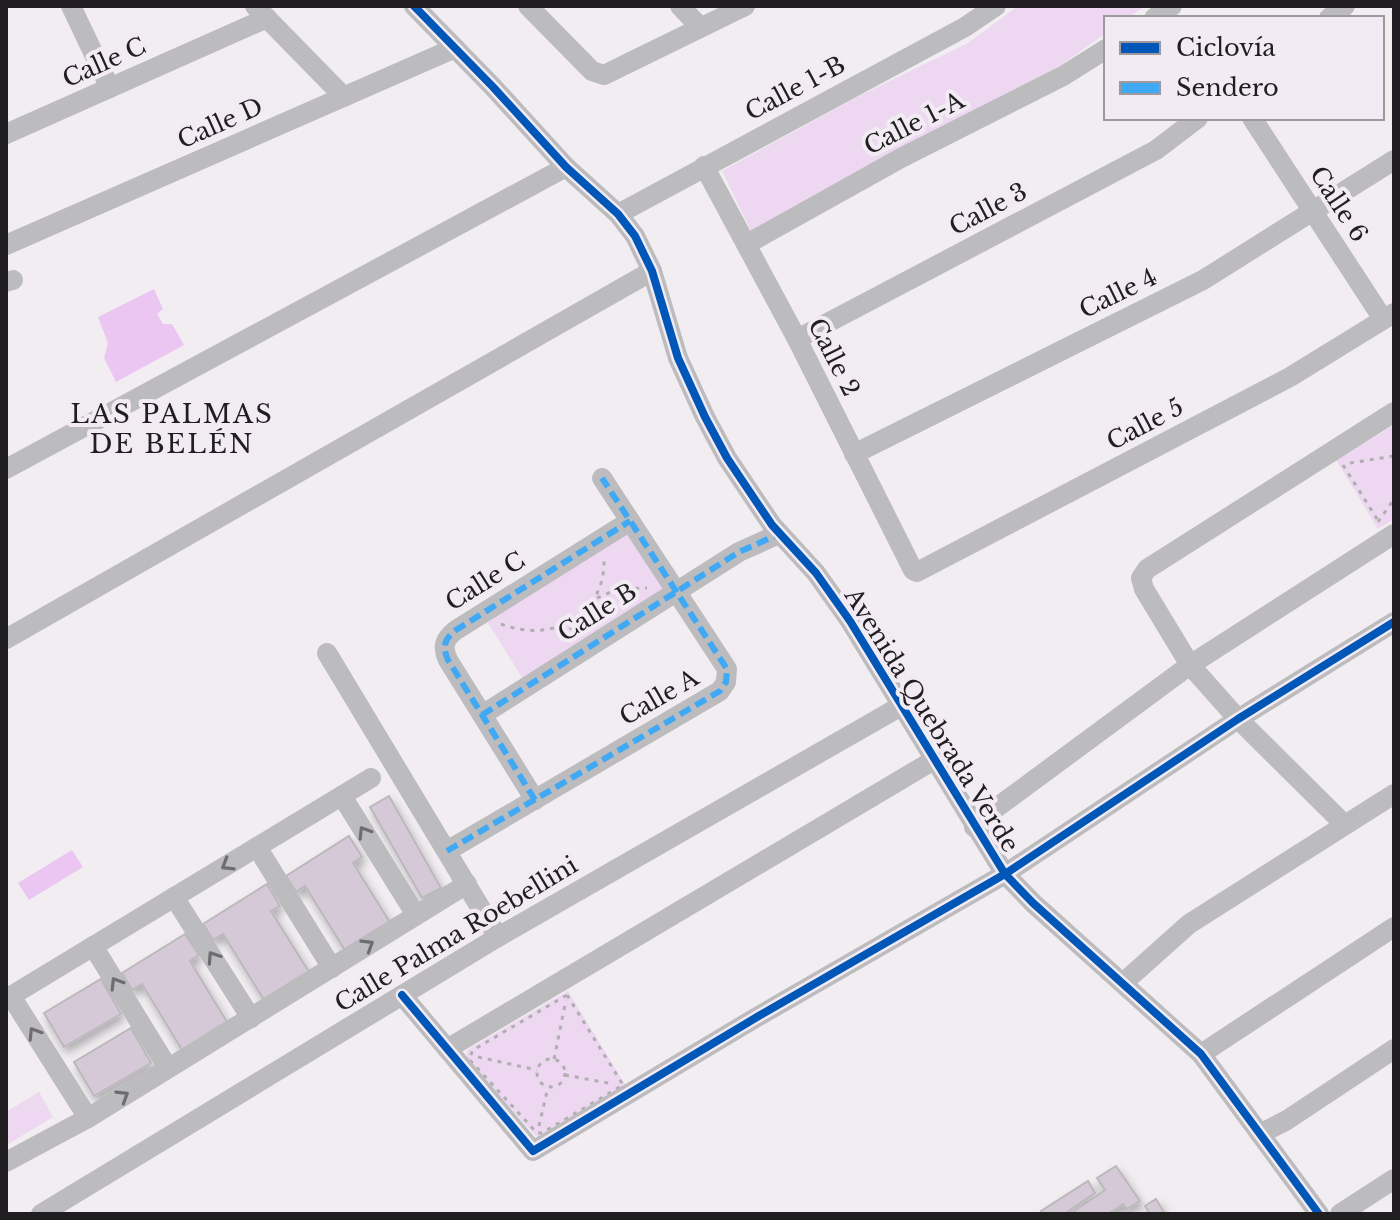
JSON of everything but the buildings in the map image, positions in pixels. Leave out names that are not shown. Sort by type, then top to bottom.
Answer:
[{"type":"street","points":[[71,6],[110,88]]},
{"type":"street","name":"Avenida Quebrada Verde","points":[[414,6],[566,167],[618,214],[635,236],[652,271],[678,358],[727,458],[776,529],[816,573],[850,621],[1005,874],[1201,1054],[1319,1214]]},
{"type":"street","points":[[528,6],[592,71],[604,75],[745,6]]},
{"type":"street","points":[[680,6],[700,27]]},
{"type":"street","name":"Calle 1-B","points":[[618,214],[965,27],[996,6]]},
{"type":"street","points":[[261,12],[344,97]]},
{"type":"street","name":"Calle C","points":[[9,126],[110,88],[261,12]]},
{"type":"street","name":"Calle D","points":[[6,245],[455,48]]},
{"type":"street","name":"Calle 1-A","points":[[747,244],[901,158],[1063,76],[1104,50]]},
{"type":"street","name":"Calle 3","points":[[797,339],[1156,150],[1195,120]]},
{"type":"street","name":"Calle 6","points":[[1253,120],[1313,211],[1389,316]]},
{"type":"street","name":"Calle 4","points":[[854,454],[1203,280],[1394,160]]},
{"type":"street","name":"Calle 2","points":[[704,166],[797,339],[913,570],[917,572]]},
{"type":"street","points":[[6,469],[566,167]]},
{"type":"street","points":[[6,639],[652,271]]},
{"type":"street","name":"Calle 5","points":[[917,572],[1290,377],[1389,316]]},
{"type":"street","points":[[1345,825],[1238,719],[1190,665],[1144,589],[1141,578],[1147,569],[1338,457],[1394,412]]},
{"type":"street","name":"Calle A","points":[[447,851],[724,687],[727,669],[602,478]]},
{"type":"street","name":"Calle C","points":[[535,800],[448,660],[444,652],[446,640],[456,630],[630,521]]},
{"type":"street","name":"Calle B","points":[[482,715],[776,529]]},
{"type":"street","points":[[974,827],[1190,665],[1394,534]]},
{"type":"street","points":[[402,995],[447,1049],[535,1142],[1005,874],[1238,719],[1394,622]]},
{"type":"street","points":[[327,653],[498,937]]},
{"type":"street","name":"Calle Palma Roebellini","points":[[41,1214],[498,937],[901,706]]},
{"type":"street","points":[[447,1049],[934,760]]},
{"type":"street","points":[[88,1118],[8,997],[371,778]]},
{"type":"street","points":[[1123,983],[1189,924],[1394,794]]},
{"type":"street","points":[[342,796],[416,915]]},
{"type":"street","points":[[257,847],[332,968]]},
{"type":"street","points":[[6,1162],[88,1118],[467,884]]},
{"type":"street","points":[[174,897],[251,1018]]},
{"type":"street","points":[[1201,1054],[1394,927]]},
{"type":"street","points":[[93,946],[168,1068]]},
{"type":"street","points":[[1260,1134],[1287,1120],[1394,1049]]},
{"type":"street","points":[[1340,1214],[1394,1179]]},
{"type":"path","points":[[1338,457],[1394,456]]},
{"type":"path","points":[[1338,457],[1378,522],[1394,512]]},
{"type":"path","points":[[498,623],[529,631],[548,631],[579,615],[591,603],[603,575],[602,546]]},
{"type":"path","points":[[597,598],[629,587],[653,589]]},
{"type":"path","points":[[567,995],[626,1090]]},
{"type":"path","points":[[469,1055],[567,995]]},
{"type":"path","points":[[554,1059],[567,995]]},
{"type":"path","points":[[469,1055],[469,1059],[535,1142]]},
{"type":"path","points":[[469,1055],[537,1070]]},
{"type":"path","points":[[554,1059],[563,1066],[565,1075],[560,1084],[548,1087],[539,1080],[537,1070],[543,1061],[554,1059]]},
{"type":"path","points":[[565,1075],[626,1090]]},
{"type":"path","points":[[535,1142],[548,1087]]},
{"type":"path","points":[[535,1142],[542,1133],[626,1090]]},
{"type":"shaded area","points":[[1018,6],[1145,6],[1131,16],[1104,16],[1104,34],[1048,74],[751,231],[722,171],[857,97],[968,43]]},
{"type":"shaded area","points":[[154,289],[163,309],[157,314],[163,324],[172,324],[184,345],[116,382],[104,358],[108,343],[98,317]]},
{"type":"shaded area","points":[[1394,425],[1394,519],[1378,529],[1336,460]]},
{"type":"shaded area","points":[[626,530],[664,590],[523,679],[485,618]]},
{"type":"shaded area","points":[[72,850],[83,867],[29,900],[18,883]]},
{"type":"shaded area","points":[[568,991],[626,1086],[537,1137],[467,1062],[467,1050]]},
{"type":"shaded area","points":[[39,1092],[53,1117],[8,1144],[6,1112]]},
{"type":"marked path","points":[[447,851],[720,691],[726,682],[727,669],[602,478]]},
{"type":"marked path","points":[[535,800],[448,660],[445,644],[456,630],[630,521]]},
{"type":"marked path","points":[[482,715],[739,552],[779,534]]},
{"type":"cycle path","points":[[414,6],[566,167],[618,214],[635,236],[652,271],[678,358],[727,458],[772,525],[816,573],[850,621],[1005,874],[1033,903],[1201,1054],[1319,1214]]},
{"type":"cycle path","points":[[402,995],[533,1151],[1005,874],[1238,719],[1394,622]]},
{"type":"district","name":"LAS PALMAS DE BELÉN","points":[[172,429]]}]
